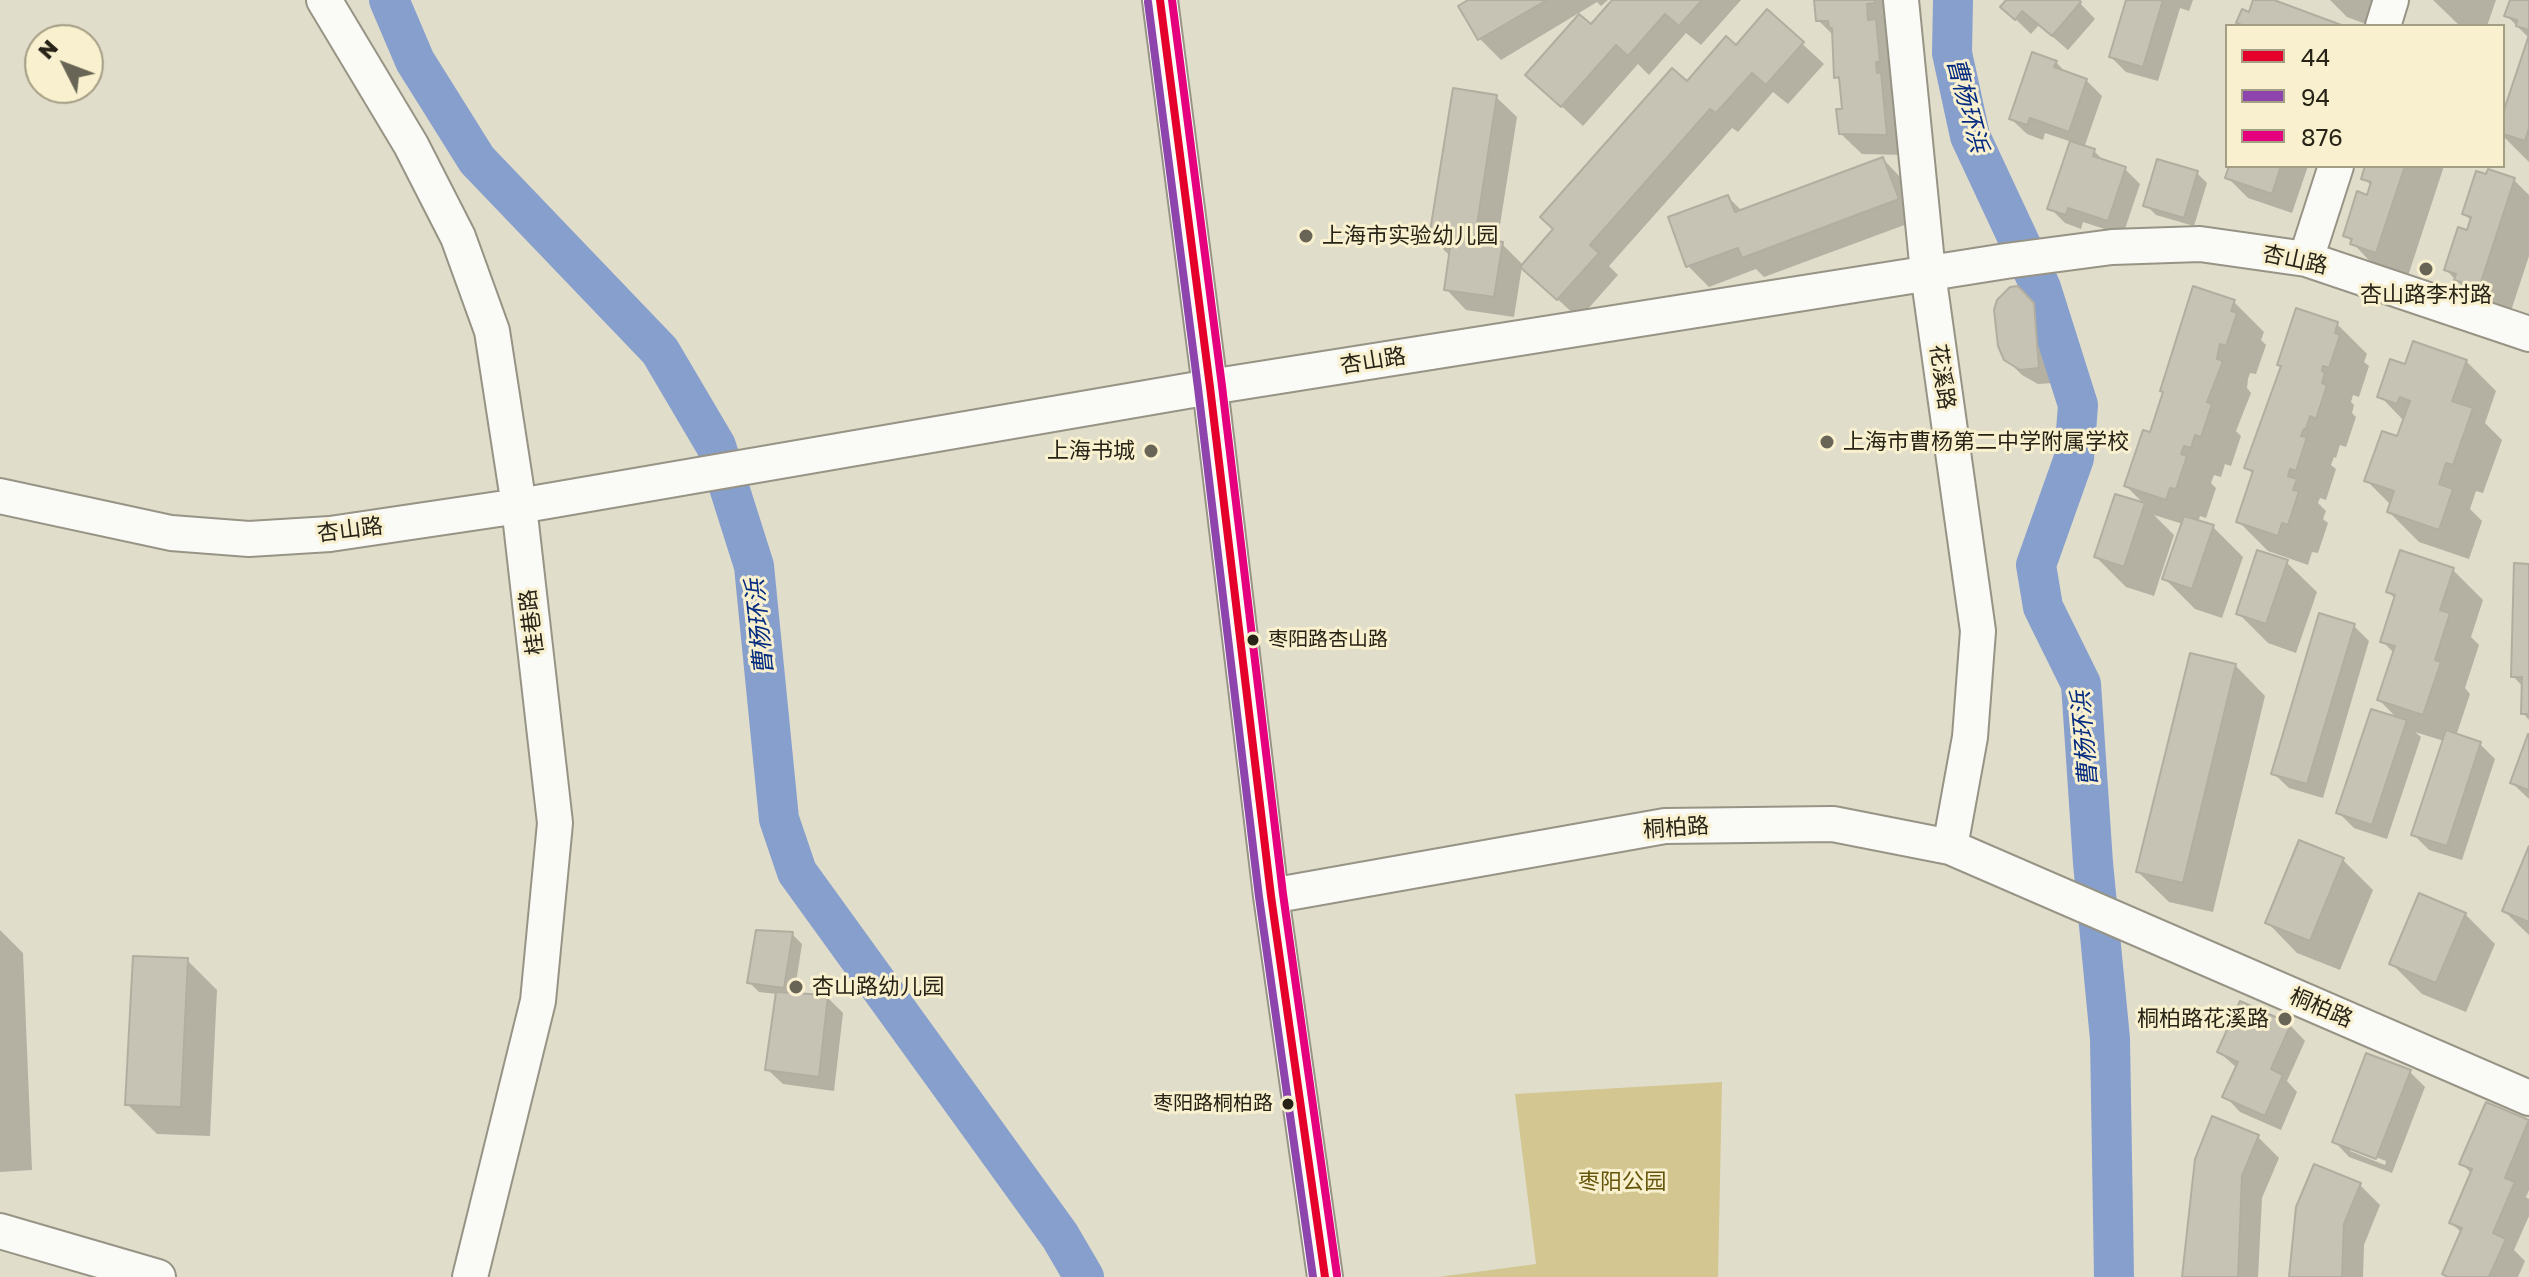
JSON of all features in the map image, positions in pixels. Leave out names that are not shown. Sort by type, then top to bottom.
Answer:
[{"type":"street","name":"桂巷路","points":[[324,0],[411,145],[458,237],[492,331],[519,506],[555,823],[538,1001],[470,1277]]},
{"type":"street","points":[[1160,0],[1271,896],[1325,1277]]},
{"type":"street","name":"花溪路","points":[[1901,0],[1928,273],[1978,631],[1970,737],[1950,847]]},
{"type":"street","points":[[2384,24],[2391,0]]},
{"type":"street","points":[[2306,259],[2335,168]]},
{"type":"street","name":"杏山路","points":[[0,496],[171,533],[249,539],[330,534],[519,506],[1210,387],[1928,273],[2112,247],[2200,244],[2306,259],[2529,334]]},
{"type":"street","name":"桐柏路","points":[[1271,896],[1665,826],[1833,824],[1950,847],[2529,1098]]},
{"type":"street","points":[[0,1231],[158,1277]]},
{"type":"green space","name":"枣阳公园","points":[[1722,1082],[1718,1277],[1438,1277],[1536,1264],[1515,1094]]},
{"type":"building","points":[[1468,0],[1547,0],[1478,40],[1458,6]]},
{"type":"building","points":[[1612,0],[1702,0],[1679,26],[1665,14],[1628,56],[1616,45],[1561,107],[1525,75],[1579,14],[1591,24]]},
{"type":"building","points":[[1814,0],[1875,0],[1875,3],[1867,4],[1868,20],[1876,19],[1880,62],[1876,62],[1877,73],[1881,72],[1887,135],[1839,134],[1836,109],[1842,109],[1839,77],[1834,78],[1832,28],[1829,28],[1828,21],[1816,21]]},
{"type":"building","points":[[2006,0],[2081,2],[2052,36],[2022,11],[2015,20],[2000,7]]},
{"type":"building","points":[[2126,0],[2163,0],[2143,67],[2109,57]]},
{"type":"building","points":[[2253,0],[2274,0],[2339,24],[2236,23],[2242,9],[2249,12]]},
{"type":"building","points":[[2510,0],[2529,0],[2529,30],[2516,26],[2517,20],[2504,16]]},
{"type":"building","points":[[1767,9],[1804,42],[1766,85],[1752,73],[1716,113],[1710,109],[1590,245],[1599,253],[1557,300],[1520,267],[1553,229],[1540,217],[1672,68],[1687,81],[1726,36],[1736,45]]},
{"type":"building","points":[[2529,35],[2529,128],[2525,141],[2505,135],[2505,107]]},
{"type":"building","points":[[2032,52],[2057,61],[2054,67],[2087,79],[2069,132],[2030,118],[2027,125],[2009,119]]},
{"type":"building","points":[[1453,88],[1497,95],[1475,238],[1503,242],[1494,297],[1444,290],[1451,241],[1429,238]]},
{"type":"building","points":[[2070,141],[2095,149],[2093,156],[2126,167],[2108,221],[2068,208],[2066,215],[2047,209]]},
{"type":"building","points":[[1883,157],[1899,199],[1742,258],[1738,248],[1686,267],[1668,217],[1728,195],[1735,212]]},
{"type":"building","points":[[2157,159],[2198,171],[2184,218],[2143,206]]},
{"type":"building","points":[[2228,168],[2280,168],[2272,194],[2225,178]]},
{"type":"building","points":[[2364,168],[2404,168],[2376,253],[2350,244],[2352,239],[2343,236],[2357,191],[2367,195],[2371,182],[2361,179]]},
{"type":"building","points":[[2488,169],[2515,178],[2479,288],[2454,280],[2456,274],[2444,270],[2458,227],[2467,230],[2471,217],[2462,214],[2476,171],[2486,174]]},
{"type":"building","points":[[2018,286],[2034,303],[2039,368],[2020,370],[2004,360],[1998,346],[1994,310],[1997,300],[2010,287]]},
{"type":"building","points":[[2193,286],[2235,300],[2231,311],[2237,313],[2226,346],[2220,344],[2217,359],[2223,361],[2207,402],[2212,404],[2201,437],[2195,435],[2191,448],[2184,446],[2181,454],[2187,456],[2176,489],[2170,488],[2166,500],[2124,486],[2143,430],[2150,432]]},
{"type":"building","points":[[2296,308],[2338,322],[2335,333],[2340,335],[2329,368],[2323,366],[2325,373],[2322,383],[2327,385],[2316,419],[2310,416],[2301,436],[2307,437],[2296,471],[2290,469],[2288,476],[2297,479],[2293,490],[2299,491],[2288,525],[2282,523],[2278,536],[2236,522],[2253,471],[2244,468],[2281,366],[2277,365]]},
{"type":"building","points":[[2413,341],[2467,360],[2452,401],[2473,408],[2453,465],[2446,463],[2439,484],[2453,489],[2439,530],[2387,512],[2394,491],[2364,481],[2382,431],[2397,436],[2410,401],[2400,397],[2397,404],[2377,397],[2390,359],[2405,364]]},
{"type":"building","points":[[2115,494],[2145,503],[2124,567],[2094,557]]},
{"type":"building","points":[[2184,516],[2214,525],[2192,589],[2162,579]]},
{"type":"building","points":[[2257,550],[2288,560],[2266,624],[2236,614]]},
{"type":"building","points":[[2400,550],[2454,568],[2440,610],[2450,613],[2435,660],[2441,662],[2423,715],[2377,700],[2395,646],[2380,642],[2395,595],[2386,592]]},
{"type":"building","points":[[2514,563],[2529,564],[2529,714],[2521,714],[2522,677],[2511,677]]},
{"type":"building","points":[[2319,613],[2355,624],[2307,784],[2271,774]]},
{"type":"building","points":[[2190,653],[2236,664],[2183,883],[2136,872]]},
{"type":"building","points":[[2371,709],[2407,720],[2372,825],[2336,813]]},
{"type":"building","points":[[2446,730],[2481,742],[2447,846],[2411,835]]},
{"type":"building","points":[[2529,734],[2529,790],[2510,783]]},
{"type":"building","points":[[2299,840],[2344,858],[2310,941],[2265,923]]},
{"type":"building","points":[[2529,846],[2529,922],[2502,911]]},
{"type":"building","points":[[2419,893],[2466,913],[2436,983],[2389,964]]},
{"type":"building","points":[[756,930],[793,932],[784,988],[747,983]]},
{"type":"building","points":[[133,956],[188,958],[181,1107],[125,1105]]},
{"type":"building","points":[[776,992],[828,995],[819,1077],[765,1070]]},
{"type":"building","points":[[2240,1001],[2291,1024],[2271,1069],[2283,1075],[2265,1116],[2222,1097],[2238,1062],[2217,1052]]},
{"type":"building","points":[[2366,1053],[2411,1070],[2376,1159],[2332,1142]]},
{"type":"building","points":[[2486,1102],[2529,1120],[2505,1178],[2515,1182],[2493,1233],[2506,1239],[2489,1277],[2448,1277],[2442,1274],[2462,1228],[2449,1223],[2472,1169],[2459,1164]]},
{"type":"building","points":[[2212,1116],[2259,1135],[2242,1176],[2238,1277],[2182,1277],[2195,1159]]},
{"type":"building","points":[[2314,1164],[2361,1183],[2344,1224],[2342,1277],[2289,1277],[2296,1207]]},
{"type":"waterway","name":"曹杨环浜","points":[[389,0],[415,61],[477,160],[660,351],[716,446],[754,566],[779,819],[797,872],[1060,1236],[1084,1277]]},
{"type":"waterway","name":"曹杨环浜","points":[[1953,0],[1952,53],[1970,136],[2041,288],[2078,405],[2074,458],[2036,565],[2043,607],[2081,684],[2093,863],[2110,1039],[2114,1277]]},
{"type":"transit line","name":"44","points":[[1160,0],[1271,896],[1325,1277]]},
{"type":"transit line","name":"876","points":[[1172,0],[1283,894],[1337,1275]]},
{"type":"transit line","name":"94","points":[[1148,2],[1259,897],[1313,1277]]},
{"type":"place","name":"上海市实验幼儿园","points":[[1306,236]]},
{"type":"place","name":"杏山路李村路","points":[[2426,269]]},
{"type":"place","name":"上海市曹杨第二中学附属学校","points":[[1827,442]]},
{"type":"place","name":"上海书城","points":[[1151,451]]},
{"type":"place","name":"枣阳路杏山路","points":[[1253,640]]},
{"type":"place","name":"杏山路幼儿园","points":[[796,987]]},
{"type":"place","name":"桐柏路花溪路","points":[[2285,1019]]},
{"type":"place","name":"枣阳路桐柏路","points":[[1288,1104]]}]
